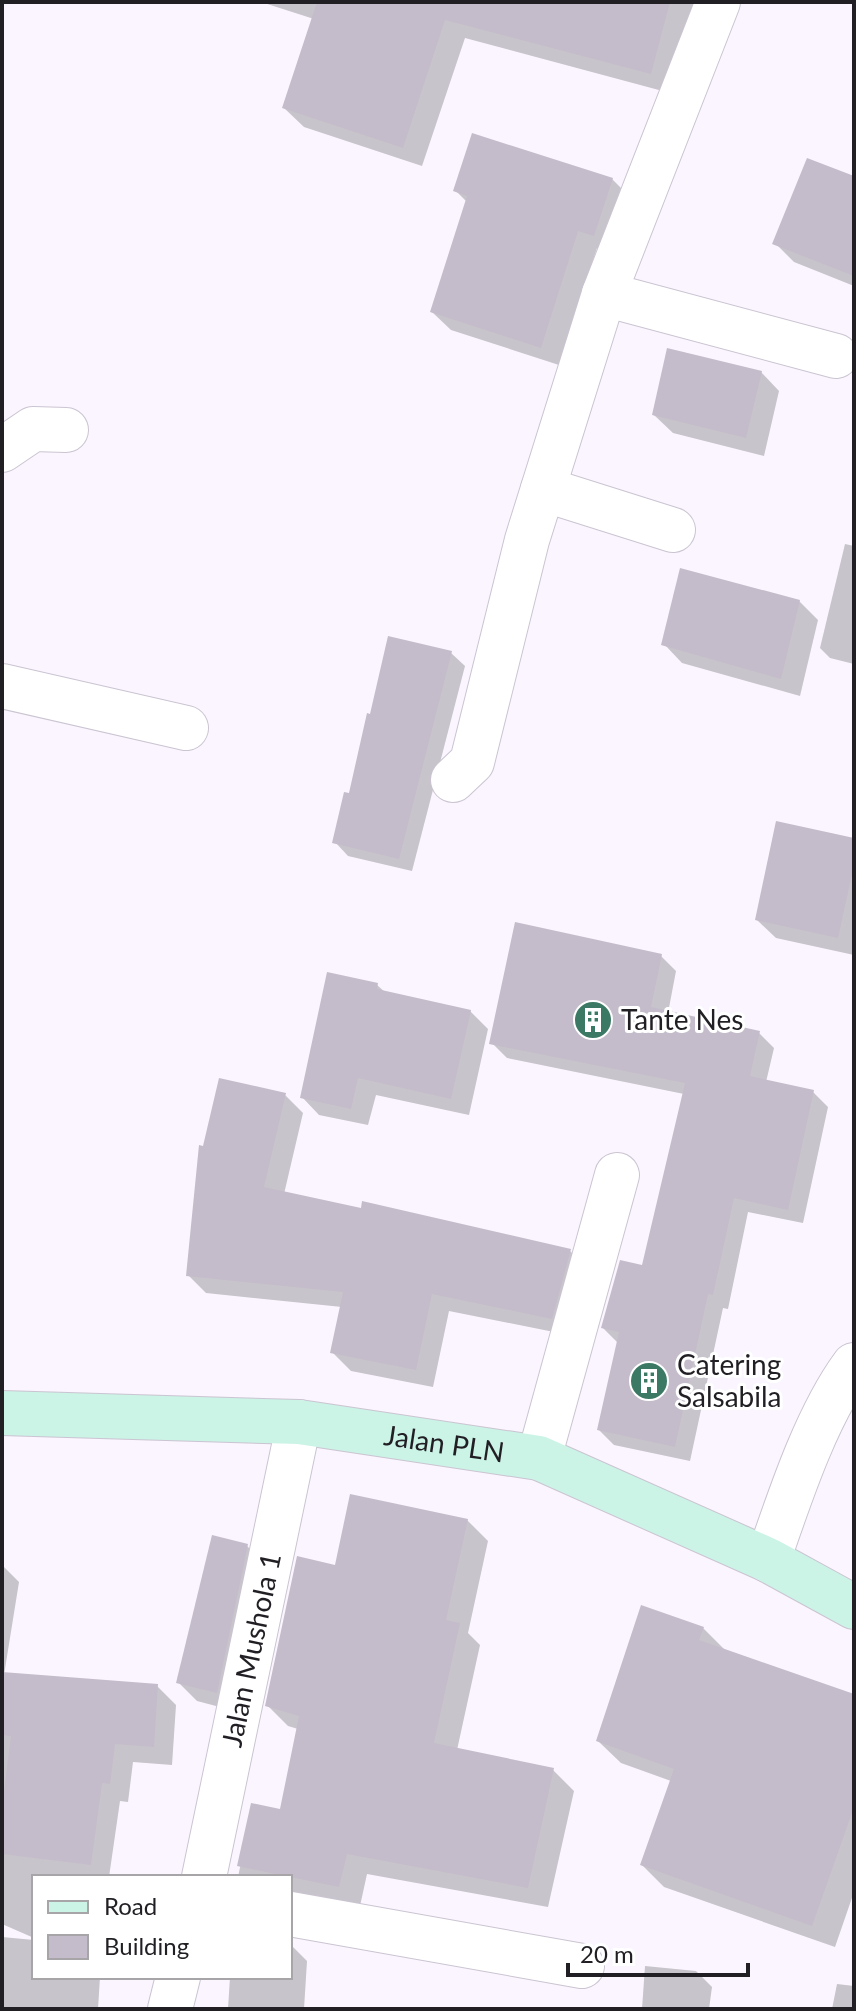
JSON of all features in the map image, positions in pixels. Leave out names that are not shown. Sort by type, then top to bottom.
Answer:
[{"type":"street","points":[[453,780],[472,762],[543,489],[604,294],[718,2]]},
{"type":"street","points":[[604,294],[836,356]]},
{"type":"street","points":[[2,450],[33,429],[66,430]]},
{"type":"street","points":[[543,489],[673,530]]},
{"type":"street","points":[[2,686],[186,728]]},
{"type":"street","points":[[539,1458],[617,1175]]},
{"type":"street","points":[[768,1560],[792,1490],[842,1381],[854,1365]]},
{"type":"street","name":"Jalan PLN","points":[[2,1413],[299,1422],[539,1458],[768,1560],[854,1607]]},
{"type":"street","name":"Jalan Mushola 1","points":[[204,1875],[299,1422]]},
{"type":"street","points":[[292,1914],[582,1966]]},
{"type":"street","points":[[170,2009],[178,1979]]},
{"type":"building","points":[[317,2],[670,2],[651,74],[445,20],[403,148],[282,108]]},
{"type":"building","points":[[472,133],[613,178],[594,236],[578,231],[541,348],[430,312],[467,196],[453,191]]},
{"type":"building","points":[[807,158],[854,176],[854,276],[772,244]]},
{"type":"building","points":[[667,348],[762,371],[746,438],[652,415]]},
{"type":"building","points":[[680,568],[800,600],[781,679],[661,645]]},
{"type":"building","points":[[388,636],[452,651],[399,859],[332,843],[344,792],[349,793]]},
{"type":"building","points":[[776,821],[854,838],[854,865],[838,938],[755,920]]},
{"type":"building","points":[[515,922],[662,954],[651,1007],[760,1031],[750,1076],[814,1090],[788,1210],[734,1198],[713,1295],[708,1294],[675,1447],[597,1430],[619,1332],[601,1328],[620,1260],[642,1265],[685,1083],[489,1044]]},
{"type":"building","points":[[327,972],[378,983],[377,989],[471,1010],[451,1099],[358,1078],[351,1109],[300,1098]]},
{"type":"building","points":[[219,1078],[286,1093],[264,1187],[361,1208],[362,1201],[571,1249],[552,1319],[432,1294],[416,1370],[330,1353],[343,1292],[186,1276],[199,1145],[203,1146]]},
{"type":"building","points":[[350,1494],[468,1519],[446,1620],[460,1623],[434,1743],[554,1768],[528,1888],[347,1854],[339,1887],[237,1866],[251,1803],[280,1809],[299,1716],[265,1706],[297,1556],[335,1565]]},
{"type":"building","points":[[212,1535],[248,1544],[217,1693],[176,1683]]},
{"type":"building","points":[[641,1605],[704,1627],[699,1640],[854,1694],[854,1807],[812,1926],[640,1865],[674,1769],[596,1741]]},
{"type":"building","points":[[2,1672],[158,1684],[154,1747],[115,1744],[110,1784],[102,1783],[91,1865],[2,1854],[2,1808],[11,1736],[2,1735]]},
{"type":"place","name":"Tante Nes","points":[[593,1020]]},
{"type":"place","name":"Catering Salsabila","points":[[649,1381]]}]
